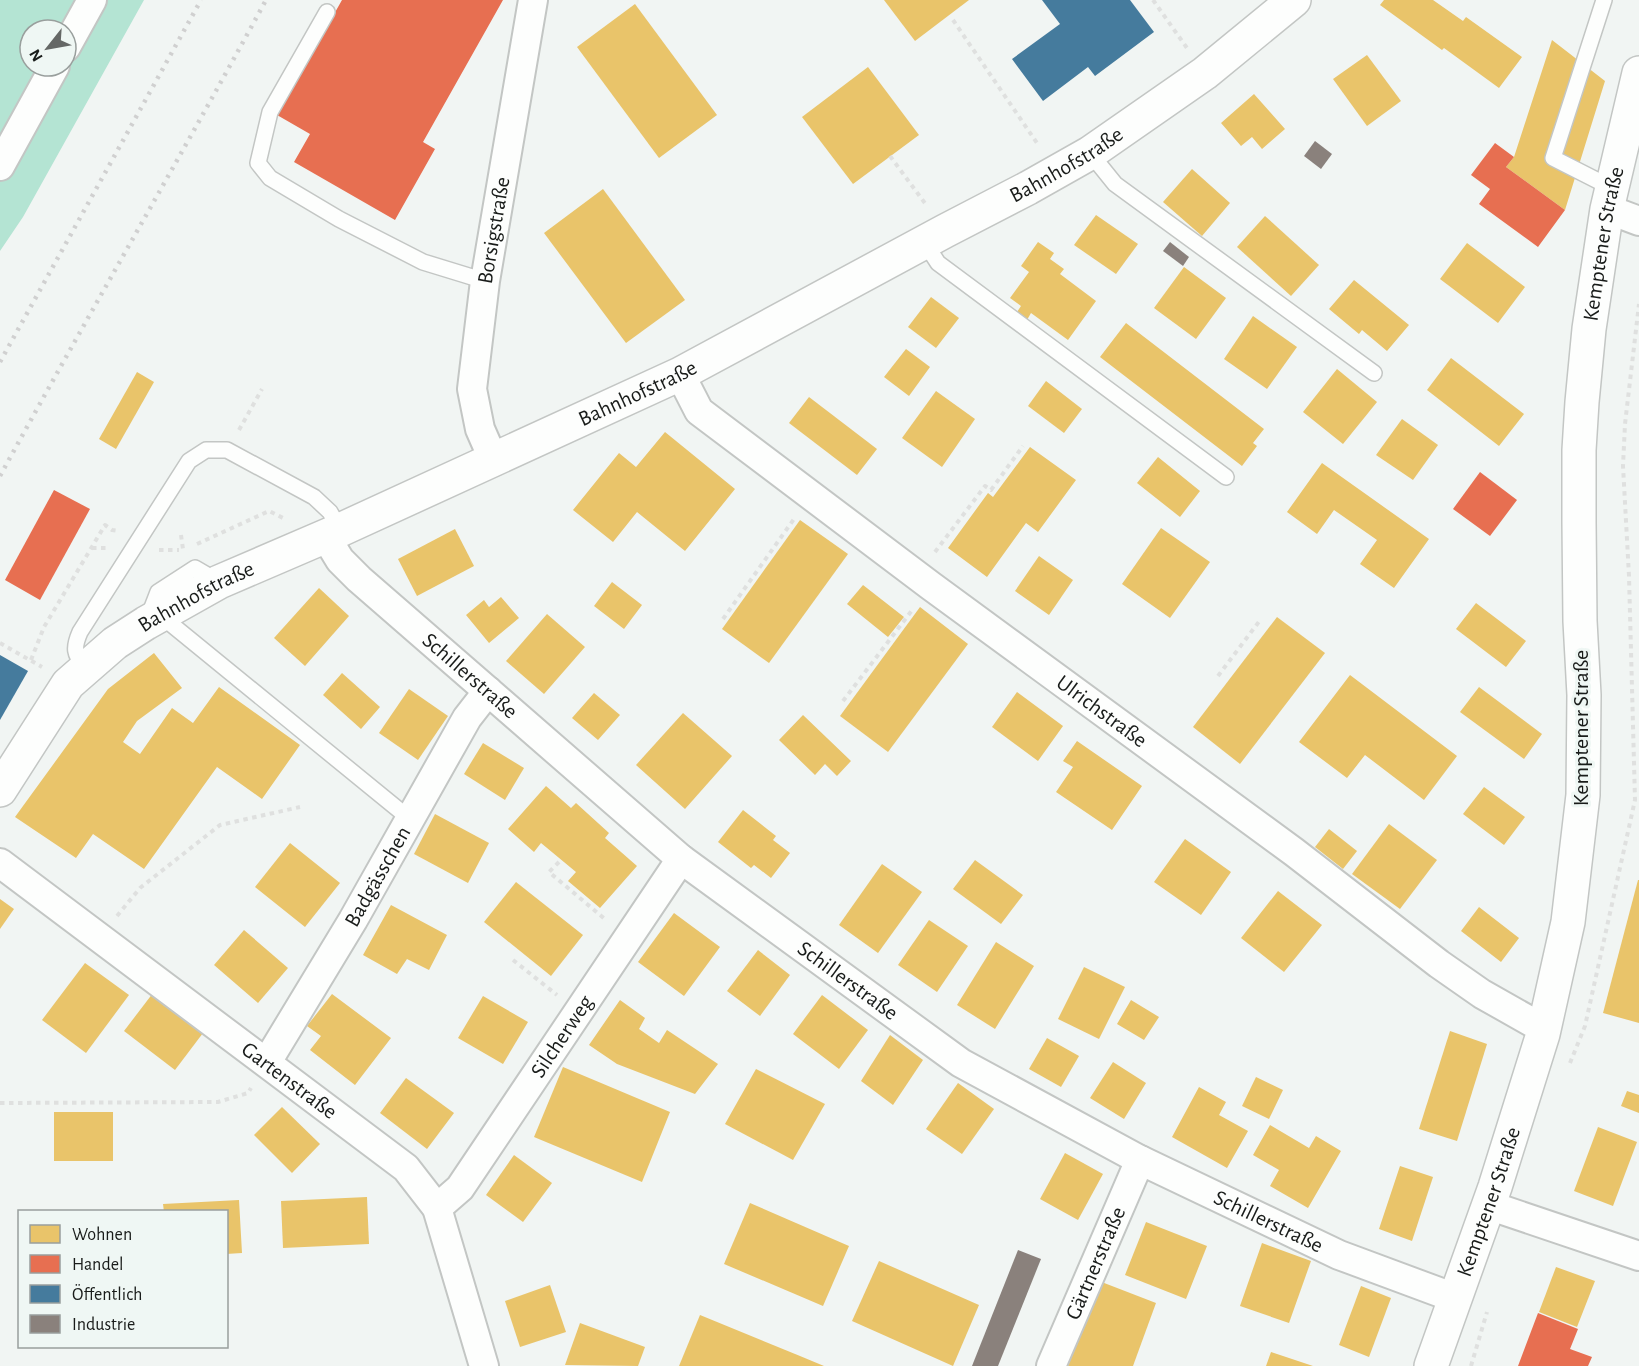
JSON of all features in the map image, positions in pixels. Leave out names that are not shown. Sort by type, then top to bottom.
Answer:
[{"type":"street","points":[[78,25],[92,0]]},
{"type":"street","name":"Borsigstraße","points":[[494,461],[480,429],[472,389],[485,281],[533,0]]},
{"type":"street","name":"Bahnhofstraße","points":[[0,790],[76,676],[115,643],[153,619],[219,582],[494,461],[680,374],[1057,172],[1090,153],[1205,73],[1294,0]]},
{"type":"street","name":"Kemptener Straße","points":[[1431,1366],[1488,1205],[1544,1029],[1568,922],[1583,795],[1584,695],[1580,621],[1579,450],[1582,402],[1589,329],[1610,198],[1639,74]]},
{"type":"street","points":[[0,166],[48,78]]},
{"type":"street","points":[[1610,198],[1639,221]]},
{"type":"street","name":"Ulrichstraße","points":[[680,374],[699,411],[924,580],[1301,857],[1439,964],[1482,994],[1544,1029]]},
{"type":"street","name":"Schillerstraße","points":[[333,533],[340,560],[359,579],[681,859],[961,1063],[1140,1160],[1339,1255],[1455,1298]]},
{"type":"street","name":"Badgässchen","points":[[267,1062],[353,920],[467,718],[488,691]]},
{"type":"street","name":"Silcherweg","points":[[437,1208],[460,1188],[681,859]]},
{"type":"street","name":"Gartenstraße","points":[[0,863],[406,1167],[437,1208],[484,1366]]},
{"type":"street","name":"Gärtnerstraße","points":[[1051,1366],[1140,1160]]},
{"type":"street","points":[[1488,1205],[1639,1256]]},
{"type":"lane","points":[[1604,0],[1553,158],[1610,198]]},
{"type":"lane","points":[[327,12],[270,112],[258,163],[270,178],[339,219],[423,262],[485,281]]},
{"type":"lane","points":[[1090,153],[1115,184],[1374,373]]},
{"type":"lane","points":[[935,237],[938,263],[1226,477]]},
{"type":"lane","points":[[76,676],[78,659],[75,650],[81,632],[189,461],[206,450],[227,450],[314,497],[330,512],[333,533]]},
{"type":"lane","points":[[153,619],[410,819]]},
{"type":"path","points":[[1153,0],[1205,73]]},
{"type":"path","points":[[953,20],[1057,172]]},
{"type":"path","points":[[890,156],[935,237]]},
{"type":"path","points":[[227,450],[262,389]]},
{"type":"path","points":[[843,701],[985,486],[991,489],[1023,446]]},
{"type":"path","points":[[723,619],[811,495]]},
{"type":"path","points":[[194,546],[269,511],[290,522]]},
{"type":"path","points":[[31,660],[44,627],[105,525]]},
{"type":"path","points":[[181,535],[184,551]]},
{"type":"path","points":[[1218,676],[1261,619]]},
{"type":"path","points":[[0,643],[31,660],[76,676]]},
{"type":"path","points":[[1632,668],[1639,669]]},
{"type":"path","points":[[99,937],[140,888],[220,825],[300,807]]},
{"type":"path","points":[[559,862],[549,872],[628,938]]},
{"type":"path","points":[[513,960],[578,1013]]},
{"type":"path","points":[[0,1103],[218,1102],[248,1093],[267,1062]]},
{"type":"green space","points":[[0,0],[144,0],[23,217],[0,251]]},
{"type":"building: Wohnen","points":[[884,0],[969,0],[915,41]]},
{"type":"building: Wohnen","points":[[1384,0],[1433,0],[1463,21],[1466,17],[1522,57],[1499,88],[1380,5]]},
{"type":"building: Wohnen","points":[[635,4],[717,115],[659,158],[577,47]]},
{"type":"building: Wohnen","points":[[1552,40],[1605,81],[1565,210],[1506,167],[1514,157]]},
{"type":"building: Wohnen","points":[[1367,55],[1401,101],[1367,126],[1333,79]]},
{"type":"building: Wohnen","points":[[868,67],[919,135],[853,184],[802,117]]},
{"type":"building: Wohnen","points":[[1254,94],[1285,129],[1262,149],[1252,137],[1241,146],[1221,123]]},
{"type":"building: Wohnen","points":[[1192,169],[1230,203],[1202,236],[1163,202]]},
{"type":"building: Wohnen","points":[[603,189],[685,300],[626,343],[544,233]]},
{"type":"building: Wohnen","points":[[1096,215],[1138,244],[1116,274],[1074,245]]},
{"type":"building: Wohnen","points":[[1265,216],[1319,265],[1291,296],[1237,247]]},
{"type":"building: Wohnen","points":[[1038,242],[1054,253],[1050,259],[1064,269],[1060,274],[1096,301],[1068,340],[1031,313],[1027,320],[1017,312],[1021,306],[1010,298],[1029,272],[1021,266]]},
{"type":"building: Wohnen","points":[[1467,243],[1525,287],[1498,323],[1440,279]]},
{"type":"building: Wohnen","points":[[1184,267],[1226,298],[1196,339],[1154,308]]},
{"type":"building: Wohnen","points":[[1354,280],[1409,325],[1387,351],[1362,330],[1359,334],[1329,309]]},
{"type":"building: Wohnen","points":[[931,297],[959,318],[936,348],[908,327]]},
{"type":"building: Wohnen","points":[[1253,316],[1297,347],[1267,389],[1224,359]]},
{"type":"building: Wohnen","points":[[1126,323],[1264,429],[1253,443],[1257,446],[1242,466],[1100,357]]},
{"type":"building: Wohnen","points":[[906,349],[930,367],[909,396],[884,377]]},
{"type":"building: Wohnen","points":[[1451,358],[1524,414],[1499,446],[1427,390]]},
{"type":"building: Wohnen","points":[[1337,369],[1377,402],[1343,444],[1303,412]]},
{"type":"building: Wohnen","points":[[137,372],[154,382],[116,449],[99,439]]},
{"type":"building: Wohnen","points":[[1046,381],[1082,409],[1064,433],[1028,406]]},
{"type":"building: Wohnen","points":[[936,391],[975,419],[942,467],[902,438]]},
{"type":"building: Wohnen","points":[[809,397],[877,449],[857,475],[789,423]]},
{"type":"building: Wohnen","points":[[1402,419],[1438,445],[1413,480],[1376,455]]},
{"type":"building: Wohnen","points":[[665,432],[735,489],[685,551],[637,512],[613,542],[573,510],[619,453],[636,467]]},
{"type":"building: Wohnen","points":[[1030,447],[1076,480],[1038,532],[1026,523],[987,577],[948,548],[988,493],[993,497]]},
{"type":"building: Wohnen","points":[[1158,457],[1200,491],[1180,517],[1137,483]]},
{"type":"building: Wohnen","points":[[1322,463],[1429,539],[1394,588],[1360,564],[1377,540],[1334,510],[1317,534],[1287,512]]},
{"type":"building: Wohnen","points":[[800,520],[848,554],[769,663],[722,629]]},
{"type":"building: Wohnen","points":[[1161,528],[1210,562],[1170,618],[1122,584]]},
{"type":"building: Wohnen","points":[[455,529],[474,566],[417,596],[398,559]]},
{"type":"building: Wohnen","points":[[1039,556],[1073,580],[1049,615],[1015,591]]},
{"type":"building: Wohnen","points":[[612,582],[642,605],[624,629],[594,606]]},
{"type":"building: Wohnen","points":[[863,585],[904,617],[888,637],[847,604]]},
{"type":"building: Wohnen","points":[[319,588],[349,616],[305,666],[274,638]]},
{"type":"building: Wohnen","points":[[501,597],[519,618],[489,643],[466,615],[484,600],[489,607]]},
{"type":"building: Wohnen","points":[[1476,603],[1526,641],[1506,667],[1456,629]]},
{"type":"building: Wohnen","points":[[920,607],[968,644],[888,752],[840,716]]},
{"type":"building: Wohnen","points":[[547,614],[585,647],[544,694],[506,661]]},
{"type":"building: Wohnen","points":[[1277,617],[1325,653],[1240,764],[1193,727]]},
{"type":"building: Wohnen","points":[[154,653],[182,688],[137,721],[123,742],[140,754],[172,708],[193,723],[219,687],[300,745],[262,799],[217,767],[144,869],[93,834],[76,858],[15,817],[108,689]]},
{"type":"building: Wohnen","points":[[342,673],[380,707],[361,729],[323,695]]},
{"type":"building: Wohnen","points":[[1350,675],[1457,756],[1424,800],[1365,755],[1347,778],[1299,742]]},
{"type":"building: Wohnen","points":[[1479,687],[1542,734],[1524,759],[1460,712]]},
{"type":"building: Wohnen","points":[[409,689],[448,716],[418,760],[379,733]]},
{"type":"building: Wohnen","points":[[1017,692],[1063,726],[1038,761],[992,727]]},
{"type":"building: Wohnen","points":[[594,693],[620,715],[598,740],[572,718]]},
{"type":"building: Wohnen","points":[[683,713],[732,756],[685,809],[636,765]]},
{"type":"building: Wohnen","points":[[803,715],[851,761],[837,776],[825,764],[815,775],[779,740]]},
{"type":"building: Wohnen","points":[[1077,741],[1142,786],[1112,830],[1056,792],[1073,767],[1063,761]]},
{"type":"building: Wohnen","points":[[483,743],[524,768],[505,800],[464,774]]},
{"type":"building: Wohnen","points":[[546,786],[571,808],[576,803],[609,833],[605,838],[637,866],[600,908],[568,881],[576,872],[541,843],[534,852],[508,829]]},
{"type":"building: Wohnen","points":[[1484,787],[1525,817],[1504,845],[1463,814]]},
{"type":"building: Wohnen","points":[[743,810],[776,836],[773,840],[790,853],[771,878],[754,865],[751,868],[718,842]]},
{"type":"building: Wohnen","points":[[435,814],[489,843],[468,883],[414,854]]},
{"type":"building: Wohnen","points":[[1389,824],[1437,860],[1400,909],[1352,874]]},
{"type":"building: Wohnen","points":[[1329,829],[1357,851],[1343,869],[1315,847]]},
{"type":"building: Wohnen","points":[[1185,839],[1231,872],[1201,915],[1154,882]]},
{"type":"building: Wohnen","points":[[290,843],[340,883],[305,927],[255,887]]},
{"type":"building: Wohnen","points":[[975,860],[1023,895],[1001,924],[953,889]]},
{"type":"building: Wohnen","points":[[882,864],[922,892],[878,953],[839,925]]},
{"type":"building: Wohnen","points":[[1639,880],[1639,1023],[1603,1013]]},
{"type":"building: Wohnen","points":[[516,882],[583,935],[551,976],[484,922]]},
{"type":"building: Wohnen","points":[[1278,891],[1322,925],[1284,972],[1241,938]]},
{"type":"building: Wohnen","points":[[0,899],[14,909],[0,929]]},
{"type":"building: Wohnen","points":[[391,905],[447,935],[429,970],[407,959],[397,974],[363,955]]},
{"type":"building: Wohnen","points":[[1479,907],[1519,938],[1501,962],[1461,931]]},
{"type":"building: Wohnen","points":[[674,913],[720,947],[684,996],[638,962]]},
{"type":"building: Wohnen","points":[[929,920],[968,946],[937,992],[898,965]]},
{"type":"building: Wohnen","points":[[244,930],[288,968],[258,1003],[214,965]]},
{"type":"building: Wohnen","points":[[996,942],[1034,966],[995,1029],[957,1005]]},
{"type":"building: Wohnen","points":[[758,950],[790,975],[760,1016],[727,991]]},
{"type":"building: Wohnen","points":[[85,963],[129,995],[86,1053],[42,1020]]},
{"type":"building: Wohnen","points":[[1084,967],[1125,987],[1099,1039],[1058,1019]]},
{"type":"building: Wohnen","points":[[153,993],[203,1033],[175,1070],[124,1031]]},
{"type":"building: Wohnen","points":[[332,994],[391,1038],[355,1085],[310,1050],[321,1036],[307,1026]]},
{"type":"building: Wohnen","points":[[822,995],[868,1030],[839,1069],[793,1034]]},
{"type":"building: Wohnen","points":[[483,996],[528,1022],[503,1064],[458,1038]]},
{"type":"building: Wohnen","points":[[620,1000],[645,1018],[639,1029],[659,1043],[667,1030],[718,1064],[695,1094],[617,1064],[589,1045]]},
{"type":"building: Wohnen","points":[[1131,1000],[1159,1017],[1144,1040],[1117,1024]]},
{"type":"building: Wohnen","points":[[1450,1031],[1487,1044],[1457,1141],[1419,1129]]},
{"type":"building: Wohnen","points":[[890,1035],[923,1060],[893,1105],[861,1081]]},
{"type":"building: Wohnen","points":[[1047,1038],[1079,1056],[1061,1087],[1029,1069]]},
{"type":"building: Wohnen","points":[[1113,1062],[1146,1083],[1124,1119],[1090,1098]]},
{"type":"building: Wohnen","points":[[563,1067],[670,1112],[642,1182],[534,1137]]},
{"type":"building: Wohnen","points":[[756,1069],[825,1104],[793,1160],[725,1124]]},
{"type":"building: Wohnen","points":[[1256,1077],[1283,1090],[1269,1119],[1242,1106]]},
{"type":"building: Wohnen","points":[[406,1078],[454,1113],[427,1149],[380,1113]]},
{"type":"building: Wohnen","points":[[958,1083],[994,1109],[962,1154],[926,1129]]},
{"type":"building: Wohnen","points":[[1199,1087],[1226,1102],[1219,1115],[1248,1131],[1227,1168],[1172,1137]]},
{"type":"building: Wohnen","points":[[1627,1091],[1639,1095],[1639,1113],[1621,1106]]},
{"type":"building: Wohnen","points":[[282,1107],[320,1144],[292,1173],[254,1135]]},
{"type":"building: Wohnen","points":[[54,1112],[113,1112],[113,1161],[54,1161]]},
{"type":"building: Wohnen","points":[[1270,1125],[1309,1148],[1316,1136],[1341,1151],[1308,1208],[1270,1186],[1279,1170],[1253,1155]]},
{"type":"building: Wohnen","points":[[1598,1127],[1637,1142],[1613,1206],[1574,1191]]},
{"type":"building: Wohnen","points":[[1065,1153],[1103,1174],[1078,1220],[1040,1199]]},
{"type":"building: Wohnen","points":[[514,1155],[552,1183],[523,1222],[486,1195]]},
{"type":"building: Wohnen","points":[[1400,1166],[1433,1177],[1412,1241],[1379,1229]]},
{"type":"building: Wohnen","points":[[367,1197],[369,1244],[283,1248],[281,1201]]},
{"type":"building: Wohnen","points":[[239,1200],[242,1253],[228,1254],[228,1210],[164,1210],[163,1204]]},
{"type":"building: Wohnen","points":[[750,1203],[849,1246],[823,1306],[724,1264]]},
{"type":"building: Wohnen","points":[[1146,1222],[1207,1246],[1186,1299],[1125,1275]]},
{"type":"building: Wohnen","points":[[1262,1243],[1311,1261],[1289,1323],[1240,1306]]},
{"type":"building: Wohnen","points":[[879,1261],[979,1305],[953,1366],[852,1321]]},
{"type":"building: Wohnen","points":[[1556,1267],[1595,1281],[1577,1327],[1539,1312]]},
{"type":"building: Wohnen","points":[[1099,1281],[1156,1303],[1133,1366],[1068,1366]]},
{"type":"building: Wohnen","points":[[550,1285],[566,1332],[520,1347],[505,1301]]},
{"type":"building: Wohnen","points":[[1361,1286],[1391,1298],[1369,1357],[1339,1345]]},
{"type":"building: Wohnen","points":[[700,1315],[800,1356],[824,1366],[679,1366]]},
{"type":"building: Wohnen","points":[[580,1323],[645,1347],[638,1366],[565,1365]]},
{"type":"building: Wohnen","points":[[1271,1352],[1313,1366],[1266,1366]]},
{"type":"building: Handel","points":[[342,0],[503,0],[423,142],[435,149],[395,220],[294,162],[310,134],[277,115]]},
{"type":"building: Handel","points":[[1495,143],[1514,157],[1506,167],[1565,210],[1538,247],[1479,204],[1490,189],[1471,175]]},
{"type":"building: Handel","points":[[1480,472],[1517,500],[1490,536],[1453,509]]},
{"type":"building: Handel","points":[[54,490],[90,509],[40,600],[5,580]]},
{"type":"building: Handel","points":[[1538,1313],[1578,1329],[1570,1349],[1592,1357],[1588,1366],[1518,1366]]},
{"type":"building: Öffentlich","points":[[1042,0],[1130,0],[1154,32],[1095,76],[1088,67],[1043,101],[1012,59],[1060,24]]},
{"type":"building: Öffentlich","points":[[0,655],[28,671],[0,720]]},
{"type":"building: Industrie","points":[[1315,141],[1332,154],[1321,169],[1304,156]]},
{"type":"building: Industrie","points":[[1170,242],[1189,257],[1183,266],[1163,251]]},
{"type":"building: Industrie","points":[[1018,1250],[1041,1259],[998,1366],[972,1366]]},
{"type":"railway","points":[[0,362],[201,0]]},
{"type":"railway","points":[[0,476],[266,0]]}]
